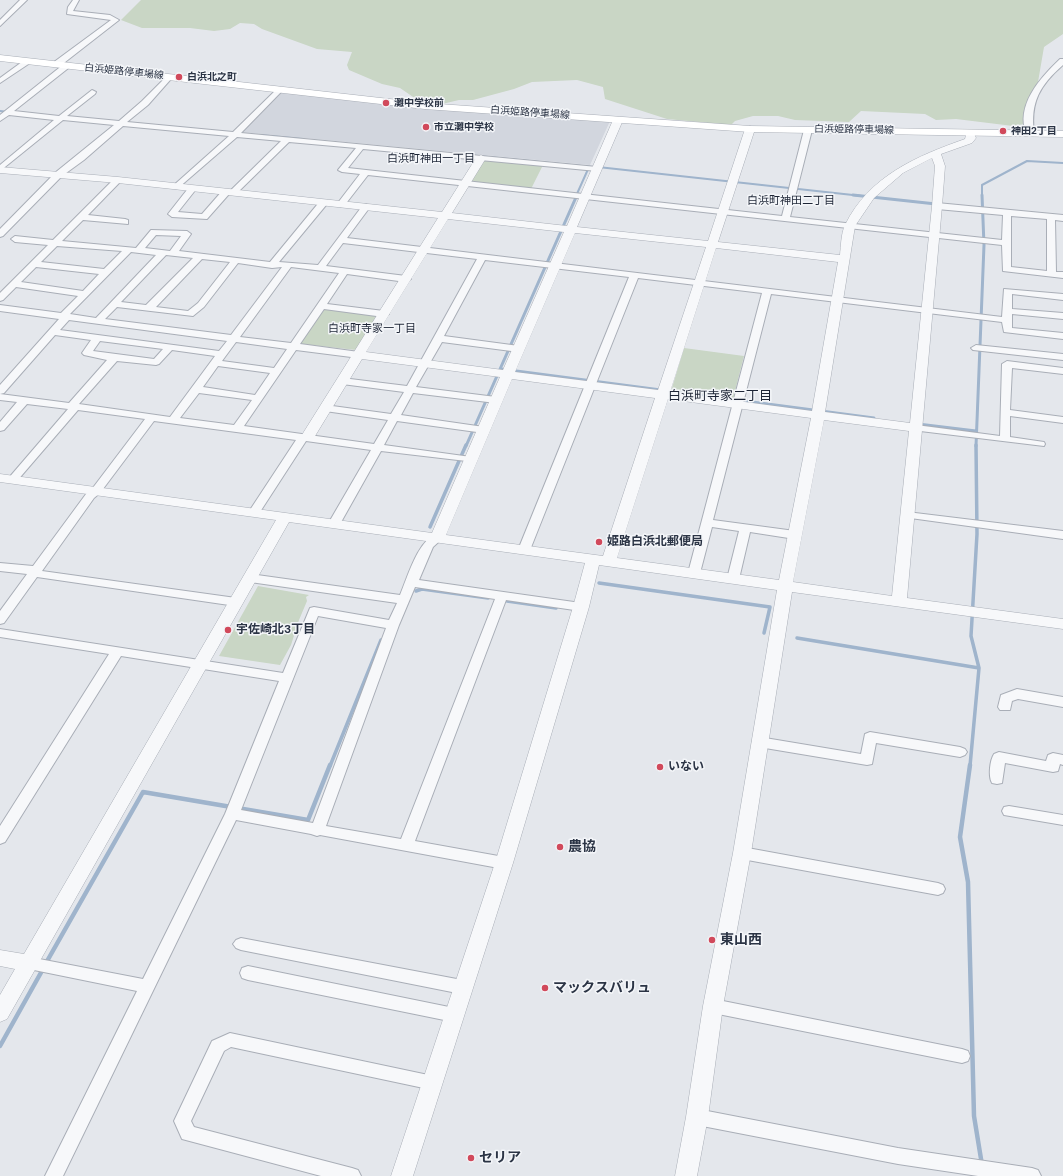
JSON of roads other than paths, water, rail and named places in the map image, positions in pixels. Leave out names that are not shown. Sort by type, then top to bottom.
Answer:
[{"type":"main road","name":"白浜姫路停車場線","points":[[0,58],[425,106],[618,120],[750,129],[1063,134]]},
{"type":"street","points":[[0,24],[24,0]]},
{"type":"street","points":[[0,119],[116,20],[105,17],[69,13],[76,0]]},
{"type":"street","points":[[0,81],[29,61]]},
{"type":"street","points":[[1030,133],[1027,118],[1034,92],[1049,73],[1063,61]]},
{"type":"street","points":[[0,234],[59,174],[81,158],[144,103],[168,77]]},
{"type":"street","points":[[178,187],[236,134],[279,89]]},
{"type":"street","points":[[0,170],[92,92]]},
{"type":"street","points":[[0,109],[9,112],[120,124],[594,168]]},
{"type":"street","points":[[317,831],[393,624],[405,600],[428,545],[437,538],[496,400],[556,266],[571,229],[580,197],[618,120]]},
{"type":"street","points":[[402,1176],[433,1083],[462,987],[504,863],[581,607],[601,561],[663,394],[750,129]]},
{"type":"street","points":[[785,219],[808,130]]},
{"type":"street","points":[[686,1176],[697,1117],[713,1006],[742,853],[785,586],[818,415],[850,226],[870,196],[886,181],[899,171],[935,152],[969,141],[971,138],[970,133]]},
{"type":"street","points":[[193,188],[172,214],[204,217],[230,192],[262,166],[287,140]]},
{"type":"street","points":[[361,147],[342,170],[365,174],[1005,243]]},
{"type":"street","points":[[898,601],[937,206],[940,166],[935,152]]},
{"type":"street","points":[[254,513],[359,355],[444,215],[481,158]]},
{"type":"street","points":[[0,170],[118,180],[844,259]]},
{"type":"street","points":[[341,204],[365,174]]},
{"type":"street","points":[[0,298],[118,180]]},
{"type":"street","points":[[272,265],[324,202]]},
{"type":"street","points":[[937,206],[1063,218]]},
{"type":"street","points":[[320,268],[366,207]]},
{"type":"street","points":[[1007,213],[1005,243],[1006,269],[1063,275]]},
{"type":"street","points":[[1051,216],[1052,274]]},
{"type":"street","points":[[80,217],[125,222]]},
{"type":"street","points":[[98,321],[187,234],[154,232],[139,250]]},
{"type":"street","points":[[15,239],[200,256],[272,265],[289,264],[406,278]]},
{"type":"street","points":[[341,240],[422,251],[927,310],[1007,315],[1063,316]]},
{"type":"street","points":[[0,391],[85,294],[128,250]]},
{"type":"street","points":[[148,309],[200,256]]},
{"type":"street","points":[[334,524],[408,390],[425,363],[437,338],[482,258]]},
{"type":"street","points":[[115,304],[190,314],[195,312],[236,260]]},
{"type":"street","points":[[34,264],[107,272]]},
{"type":"street","points":[[172,420],[289,264]]},
{"type":"street","points":[[237,429],[275,371],[294,346],[345,271]]},
{"type":"street","points":[[524,550],[634,276]]},
{"type":"street","points":[[14,284],[85,294]]},
{"type":"street","points":[[694,573],[767,291]]},
{"type":"street","points":[[1063,297],[1007,291],[1007,330],[1063,336]]},
{"type":"street","points":[[321,306],[384,314]]},
{"type":"street","points":[[0,308],[508,374],[592,382],[663,394],[1040,444]]},
{"type":"street","points":[[52,332],[222,354]]},
{"type":"street","points":[[97,338],[87,353],[114,358],[156,362],[170,347]]},
{"type":"street","points":[[437,338],[519,349]]},
{"type":"street","points":[[976,348],[1063,357]]},
{"type":"street","points":[[6,479],[73,406],[114,358]]},
{"type":"street","points":[[215,363],[275,371]]},
{"type":"street","points":[[1005,439],[1006,364],[1063,371]]},
{"type":"street","points":[[342,381],[496,400]]},
{"type":"street","points":[[195,389],[257,398]]},
{"type":"street","points":[[0,397],[471,460]]},
{"type":"street","points":[[0,428],[25,400]]},
{"type":"street","points":[[325,408],[484,430]]},
{"type":"street","points":[[1005,412],[1063,420]]},
{"type":"street","points":[[0,620],[34,571],[90,496],[96,491],[152,417]]},
{"type":"street","points":[[6,479],[1063,624]]},
{"type":"street","points":[[907,515],[1063,535]]},
{"type":"street","points":[[0,1014],[285,517]]},
{"type":"street","points":[[707,523],[795,536]]},
{"type":"street","points":[[733,579],[745,529]]},
{"type":"street","points":[[0,567],[236,602]]},
{"type":"street","points":[[250,578],[405,600]]},
{"type":"street","points":[[412,583],[581,607]]},
{"type":"street","points":[[406,845],[502,596]]},
{"type":"street","points":[[54,1176],[232,814],[314,611],[393,624]]},
{"type":"street","points":[[0,633],[287,678]]},
{"type":"street","points":[[0,838],[118,651]]},
{"type":"street","points":[[1005,707],[1006,698],[1017,694],[1063,702]]},
{"type":"street","points":[[760,742],[867,760],[870,737],[960,752]]},
{"type":"street","points":[[997,779],[999,757],[1053,767],[1053,758],[1063,760]]},
{"type":"street","points":[[1009,811],[1063,820]]},
{"type":"street","points":[[232,814],[317,831],[406,845],[504,863]]},
{"type":"street","points":[[742,853],[938,889]]},
{"type":"street","points":[[241,944],[462,987]]},
{"type":"street","points":[[0,958],[58,968],[148,987]]},
{"type":"street","points":[[248,972],[454,1015]]},
{"type":"street","points":[[713,1006],[962,1056]]},
{"type":"street","points":[[352,1176],[188,1133],[182,1121],[218,1046],[230,1040],[433,1083]]},
{"type":"street","points":[[697,1117],[898,1156],[1024,1175]]},
{"type":"waterway","points":[[0,111],[9,112]]},
{"type":"waterway","points":[[260,135],[303,139]]},
{"type":"waterway","points":[[457,154],[592,167]]},
{"type":"waterway","points":[[982,195],[982,185],[1027,161],[1063,163]]},
{"type":"waterway","points":[[576,196],[589,167]]},
{"type":"waterway","points":[[598,167],[862,196]]},
{"type":"waterway","points":[[466,446],[577,195]]},
{"type":"waterway","points":[[853,195],[936,204]]},
{"type":"waterway","points":[[976,446],[984,245],[982,195]]},
{"type":"waterway","points":[[501,369],[874,418]]},
{"type":"waterway","points":[[918,424],[976,431]]},
{"type":"waterway","points":[[430,527],[466,445]]},
{"type":"waterway","points":[[976,446],[977,534],[971,636],[979,668]]},
{"type":"waterway","points":[[599,583],[770,607],[764,633]]},
{"type":"waterway","points":[[416,591],[422,589],[488,598]]},
{"type":"waterway","points":[[507,601],[556,608]]},
{"type":"waterway","points":[[797,638],[979,668]]},
{"type":"waterway","points":[[330,766],[381,640]]},
{"type":"waterway","points":[[970,766],[979,668]]},
{"type":"waterway","points":[[46,963],[143,792],[308,820],[330,765]]},
{"type":"waterway","points":[[970,765],[960,837],[968,882],[974,1116],[982,1165]]},
{"type":"waterway","points":[[0,1046],[43,969]]},
{"type":"place","name":"白浜北之町","points":[[179,77]]},
{"type":"place","name":"灘中学校前","points":[[386,103]]},
{"type":"place","name":"市立灘中学校","points":[[426,127]]},
{"type":"place","name":"神田2丁目","points":[[1003,131]]},
{"type":"place","name":"姫路白浜北郵便局","points":[[599,542]]},
{"type":"place","name":"宇佐崎北3丁目","points":[[228,630]]},
{"type":"place","name":"いない","points":[[660,767]]},
{"type":"place","name":"農協","points":[[560,847]]},
{"type":"place","name":"東山西","points":[[712,940]]},
{"type":"place","name":"マックスバリュ","points":[[545,988]]},
{"type":"place","name":"セリア","points":[[471,1158]]},
{"type":"district","name":"白浜町神田一丁目","points":[[431,159]]},
{"type":"district","name":"白浜町神田二丁目","points":[[791,201]]},
{"type":"district","name":"白浜町寺家一丁目","points":[[372,329]]},
{"type":"district","name":"白浜町寺家二丁目","points":[[720,397]]}]
